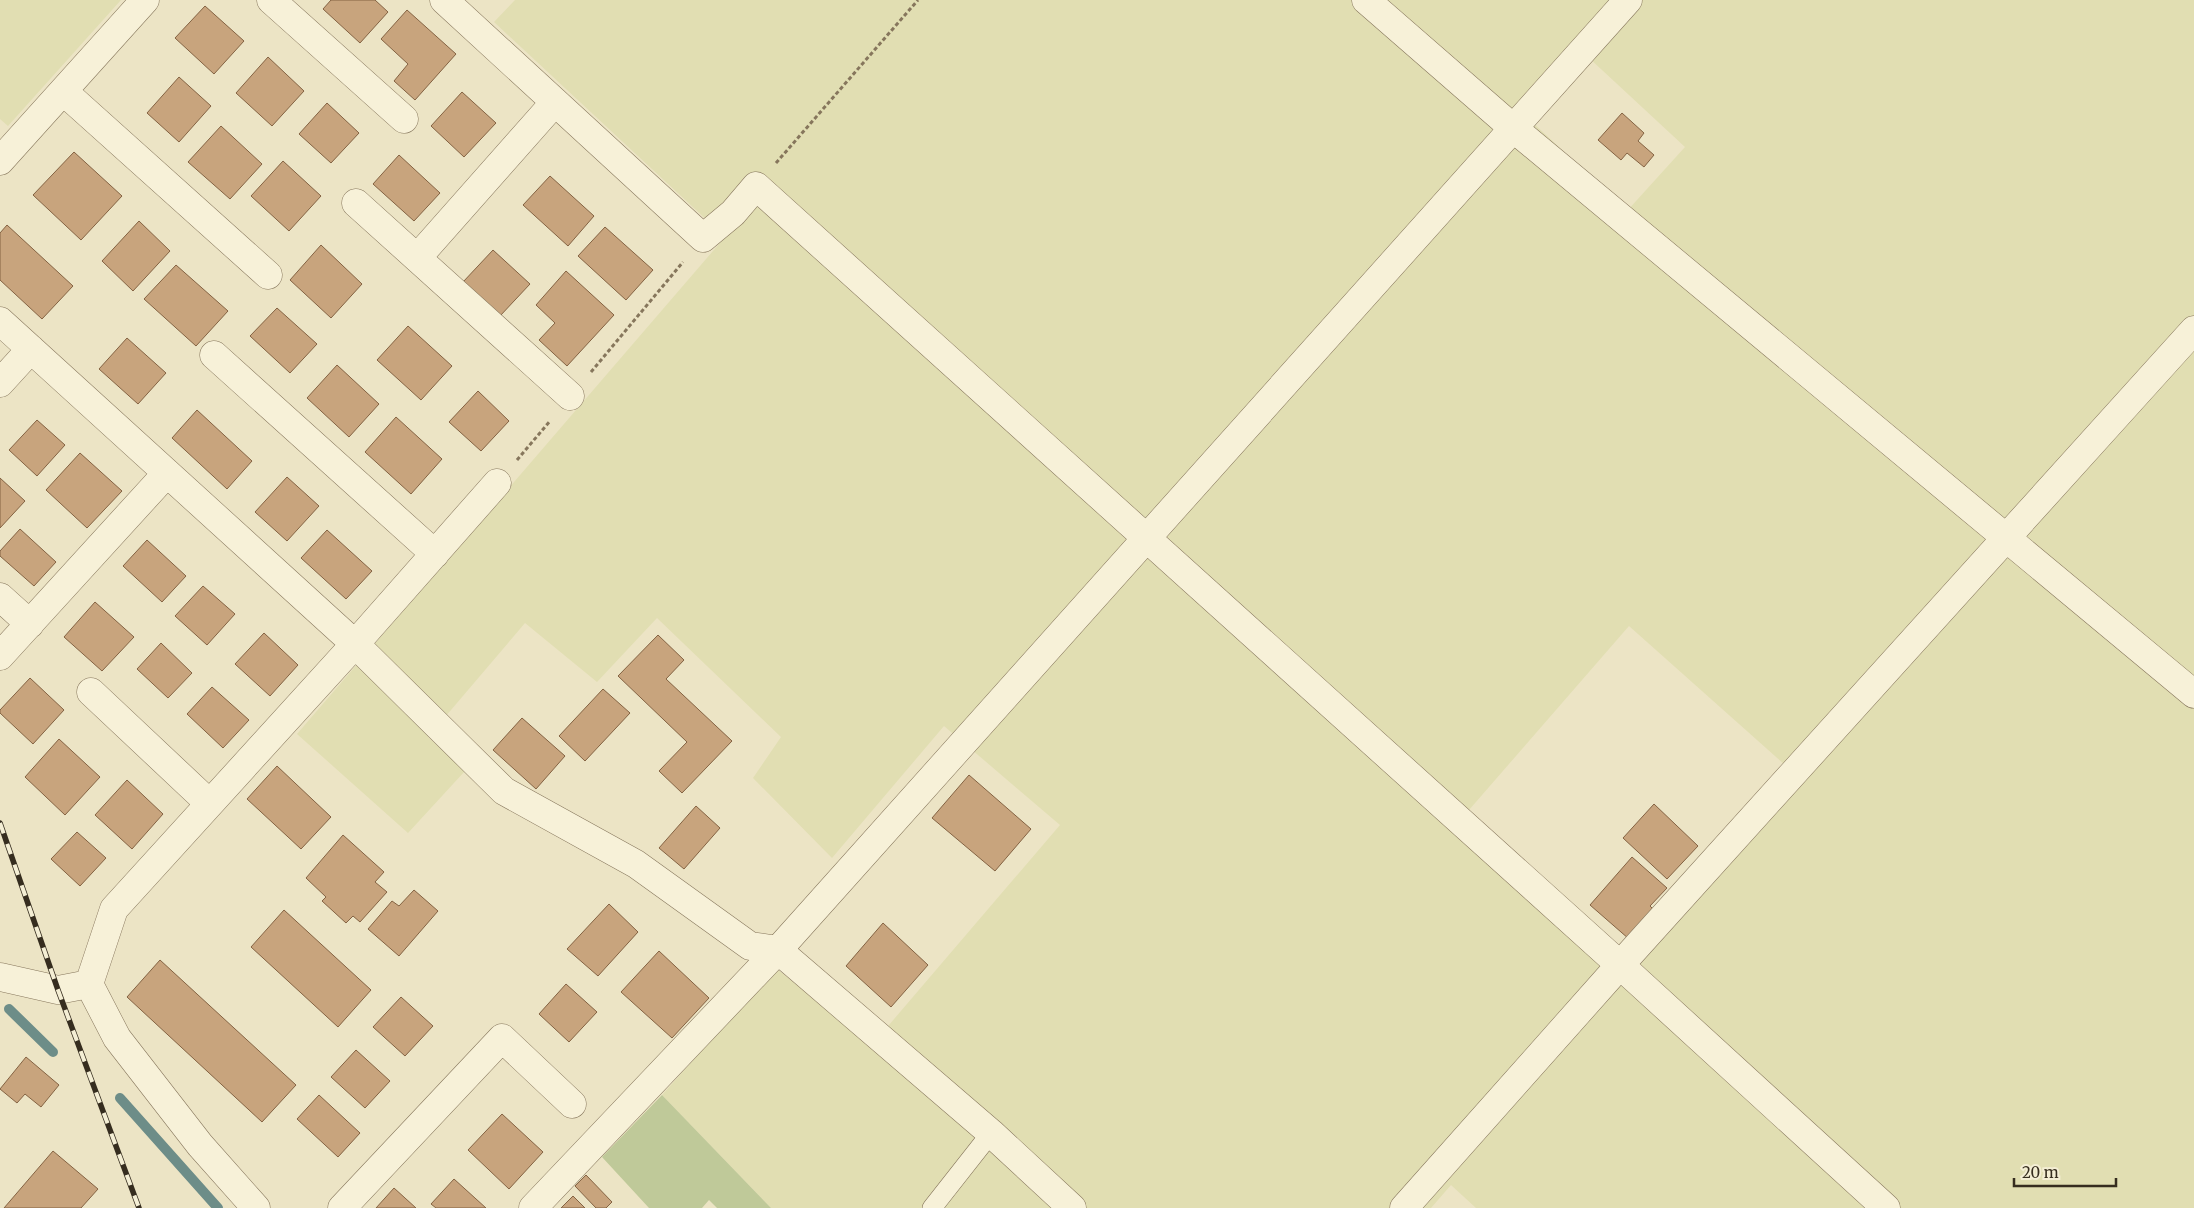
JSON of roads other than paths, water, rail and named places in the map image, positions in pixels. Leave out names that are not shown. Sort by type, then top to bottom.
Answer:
[{"type":"street","points":[[0,161],[144,0]]},
{"type":"street","points":[[271,0],[404,119]]},
{"type":"street","points":[[444,0],[703,238],[733,212],[756,186],[1620,965],[1886,1208]]},
{"type":"street","points":[[1366,0],[1513,128],[2194,694]]},
{"type":"street","points":[[533,1208],[778,950],[1628,0]]},
{"type":"street","points":[[63,91],[268,275]]},
{"type":"street","points":[[416,258],[555,102]]},
{"type":"street","points":[[356,203],[570,396]]},
{"type":"street","points":[[0,321],[356,644],[504,791],[636,864],[750,946],[778,950],[991,1134],[1072,1208]]},
{"type":"street","points":[[1404,1208],[1620,965],[2194,330]]},
{"type":"street","points":[[0,383],[31,349]]},
{"type":"street","points":[[214,355],[435,554]]},
{"type":"street","points":[[0,656],[167,473]]},
{"type":"street","points":[[256,1208],[200,1145],[117,1038],[89,984],[114,909],[356,644],[497,483]]},
{"type":"street","points":[[0,596],[30,624]]},
{"type":"street","points":[[91,692],[209,803]]},
{"type":"street","points":[[0,977],[58,990],[89,984]]},
{"type":"street","points":[[342,1208],[502,1038],[572,1104]]},
{"type":"lane","points":[[932,1208],[991,1134]]},
{"type":"waterway","points":[[9,1009],[53,1052]]},
{"type":"waterway","points":[[120,1098],[218,1208]]},
{"type":"railway","points":[[0,823],[58,990],[139,1208]]}]
